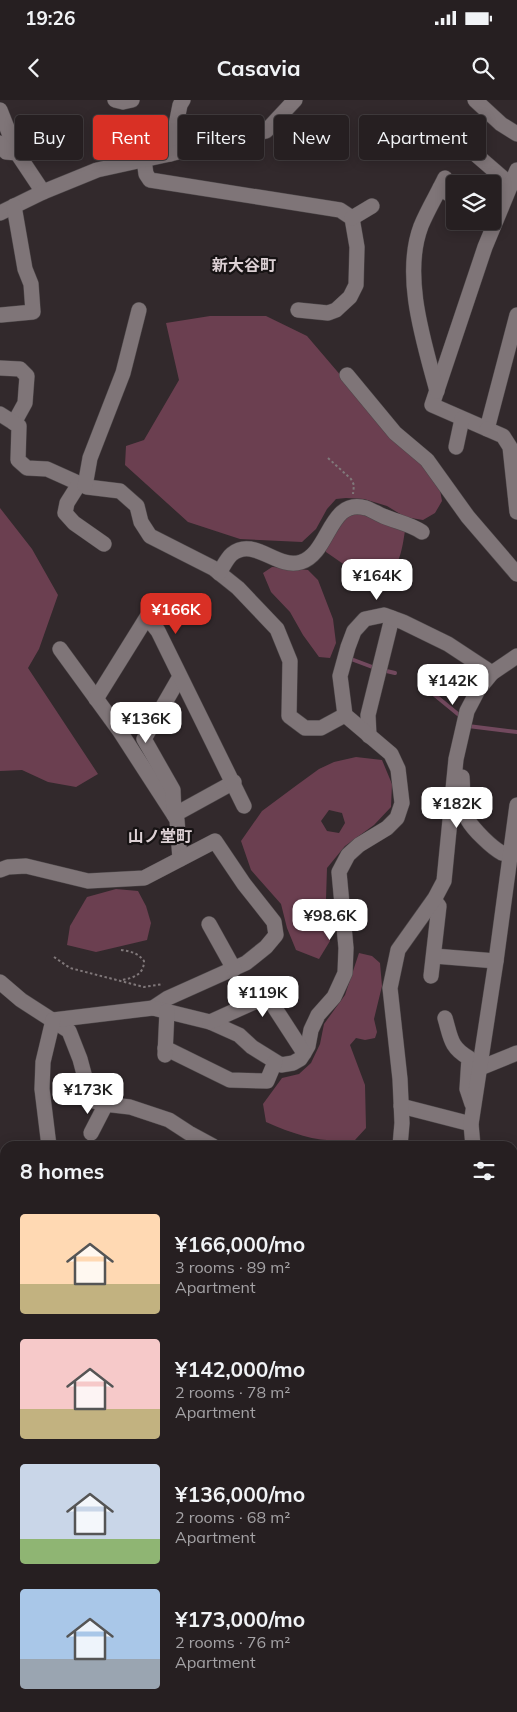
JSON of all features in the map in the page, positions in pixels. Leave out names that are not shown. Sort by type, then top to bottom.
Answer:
[{"type":"street","points":[[116,100],[123,102],[132,100]]},
{"type":"street","points":[[183,100],[180,104],[170,154],[266,131],[295,100]]},
{"type":"street","points":[[475,100],[501,124],[517,134]]},
{"type":"street","points":[[0,110],[15,148]]},
{"type":"street","points":[[0,142],[6,152],[15,153]]},
{"type":"street","points":[[22,160],[43,192]]},
{"type":"street","points":[[1,315],[33,312],[31,284],[7,209],[96,170],[144,160],[146,174],[150,180],[340,210],[352,218],[357,247],[356,285],[350,297],[336,310],[328,314],[298,310]]},
{"type":"street","points":[[486,160],[514,178],[501,206]]},
{"type":"street","points":[[437,391],[420,325],[415,285],[416,253],[421,226],[443,183],[446,187]]},
{"type":"street","points":[[352,218],[372,206]]},
{"type":"street","points":[[491,230],[432,406],[503,436],[510,447],[515,474],[517,512]]},
{"type":"street","points":[[104,544],[74,523],[65,513],[67,503],[82,485],[90,458],[123,373],[139,310]]},
{"type":"street","points":[[487,429],[510,364],[517,315]]},
{"type":"street","points":[[0,368],[20,369],[27,376],[25,403],[14,423]]},
{"type":"street","points":[[347,375],[395,433],[427,460],[468,516],[517,574]]},
{"type":"street","points":[[0,414],[19,426],[18,460],[27,468],[47,469],[82,485],[120,491],[137,506],[141,522],[150,536],[212,568],[238,588],[277,629],[290,661],[288,716],[305,728],[321,728],[345,715]]},
{"type":"street","points":[[456,447],[462,419]]},
{"type":"street","points":[[218,572],[232,554],[243,548],[250,548],[283,562],[296,563],[304,561],[314,553],[341,512],[352,506],[366,508],[396,521],[411,525],[422,532]]},
{"type":"street","points":[[53,1020],[160,1010],[210,1022],[239,1035],[252,1047],[280,1065],[293,1063],[300,1059],[308,1046],[311,1030],[318,1015],[334,997],[345,973],[346,948],[339,872],[348,855],[359,844],[388,828],[397,818],[402,803],[398,769],[391,754],[345,715],[340,676],[354,631],[365,619],[384,615],[448,644],[492,673]]},
{"type":"street","points":[[96,699],[147,617],[158,631],[234,782],[244,806]]},
{"type":"street","points":[[368,736],[368,715],[392,618]]},
{"type":"street","points":[[60,649],[119,730],[177,820],[180,859]]},
{"type":"street","points":[[400,1141],[402,1123],[396,1029],[390,988],[398,950],[434,900],[444,881],[456,759],[467,711],[478,690],[492,673],[515,662]]},
{"type":"street","points":[[174,815],[173,790],[144,739],[178,680]]},
{"type":"street","points":[[456,759],[461,771],[463,801],[468,820],[501,853],[514,855]]},
{"type":"street","points":[[174,815],[234,782]]},
{"type":"street","points":[[473,1141],[471,1124],[514,855],[517,805]]},
{"type":"street","points":[[0,870],[8,867],[26,866],[88,881],[144,878],[215,841],[244,884],[274,922],[276,935],[266,947],[246,963],[168,998],[160,1010],[165,1052],[230,1080],[267,1081],[275,1062]]},
{"type":"street","points":[[431,976],[439,906],[434,900]]},
{"type":"street","points":[[209,924],[234,969]]},
{"type":"street","points":[[434,956],[496,961]]},
{"type":"street","points":[[0,982],[21,1000],[69,1031],[80,1059],[91,1100],[130,1107],[169,1120],[186,1140]]},
{"type":"street","points":[[210,1022],[261,999],[269,1000],[304,1053]]},
{"type":"street","points":[[445,1018],[454,1046],[458,1052],[469,1058],[467,1089],[474,1108]]},
{"type":"street","points":[[48,1141],[42,1089],[43,1062],[53,1020]]},
{"type":"street","points":[[480,1068],[517,1053]]},
{"type":"street","points":[[91,1133],[106,1104]]},
{"type":"street","points":[[401,1106],[471,1124]]},
{"type":"path","points":[[328,458],[351,479],[354,486],[352,506]]},
{"type":"path","points":[[119,980],[137,976],[144,967],[144,961],[140,956],[121,950]]},
{"type":"path","points":[[54,957],[70,968],[144,987],[175,983],[185,990]]},
{"type":"shaded area","points":[[210,316],[266,316],[307,336],[395,439],[424,464],[440,490],[442,501],[435,513],[423,520],[405,517],[387,506],[364,499],[336,499],[327,509],[316,529],[302,542],[240,539],[188,522],[125,465],[126,446],[144,440],[179,380],[166,323]]},
{"type":"shaded area","points":[[0,508],[32,549],[58,595],[39,649],[28,668],[98,774],[76,787],[48,782],[22,770],[0,771]]},
{"type":"shaded area","points":[[358,513],[405,531],[402,547],[395,566],[378,581],[349,568],[326,552],[325,543],[347,516]]},
{"type":"shaded area","points":[[272,567],[308,570],[318,580],[333,619],[336,643],[330,658],[319,657],[303,635],[290,612],[271,592],[263,573]]},
{"type":"shaded area","points":[[356,757],[382,760],[392,784],[391,807],[374,825],[345,846],[327,868],[326,899],[330,941],[319,959],[296,950],[287,928],[281,904],[251,870],[241,841],[262,811],[319,769],[334,762]],"holes":[[[329,810],[342,813],[345,823],[339,833],[327,831],[321,821]]]},
{"type":"shaded area","points":[[116,889],[138,891],[146,906],[151,923],[147,940],[96,952],[67,945],[70,926],[87,897]]},
{"type":"shaded area","points":[[359,953],[372,956],[380,963],[382,986],[374,1019],[377,1032],[375,1038],[365,1040],[356,1038],[350,1045],[365,1085],[366,1128],[355,1140],[342,1141],[299,1135],[266,1122],[263,1104],[282,1078],[299,1074],[311,1063],[320,1044],[324,1024],[345,995]]},
{"type":"waterway","points":[[351,659],[375,668]]},
{"type":"waterway","points":[[382,670],[395,673]]},
{"type":"waterway","points":[[431,692],[459,715]]},
{"type":"waterway","points":[[468,726],[517,732]]},
{"type":"district","name":"新大谷町","points":[[244,265]]},
{"type":"district","name":"山ノ堂町","points":[[160,836]]}]
